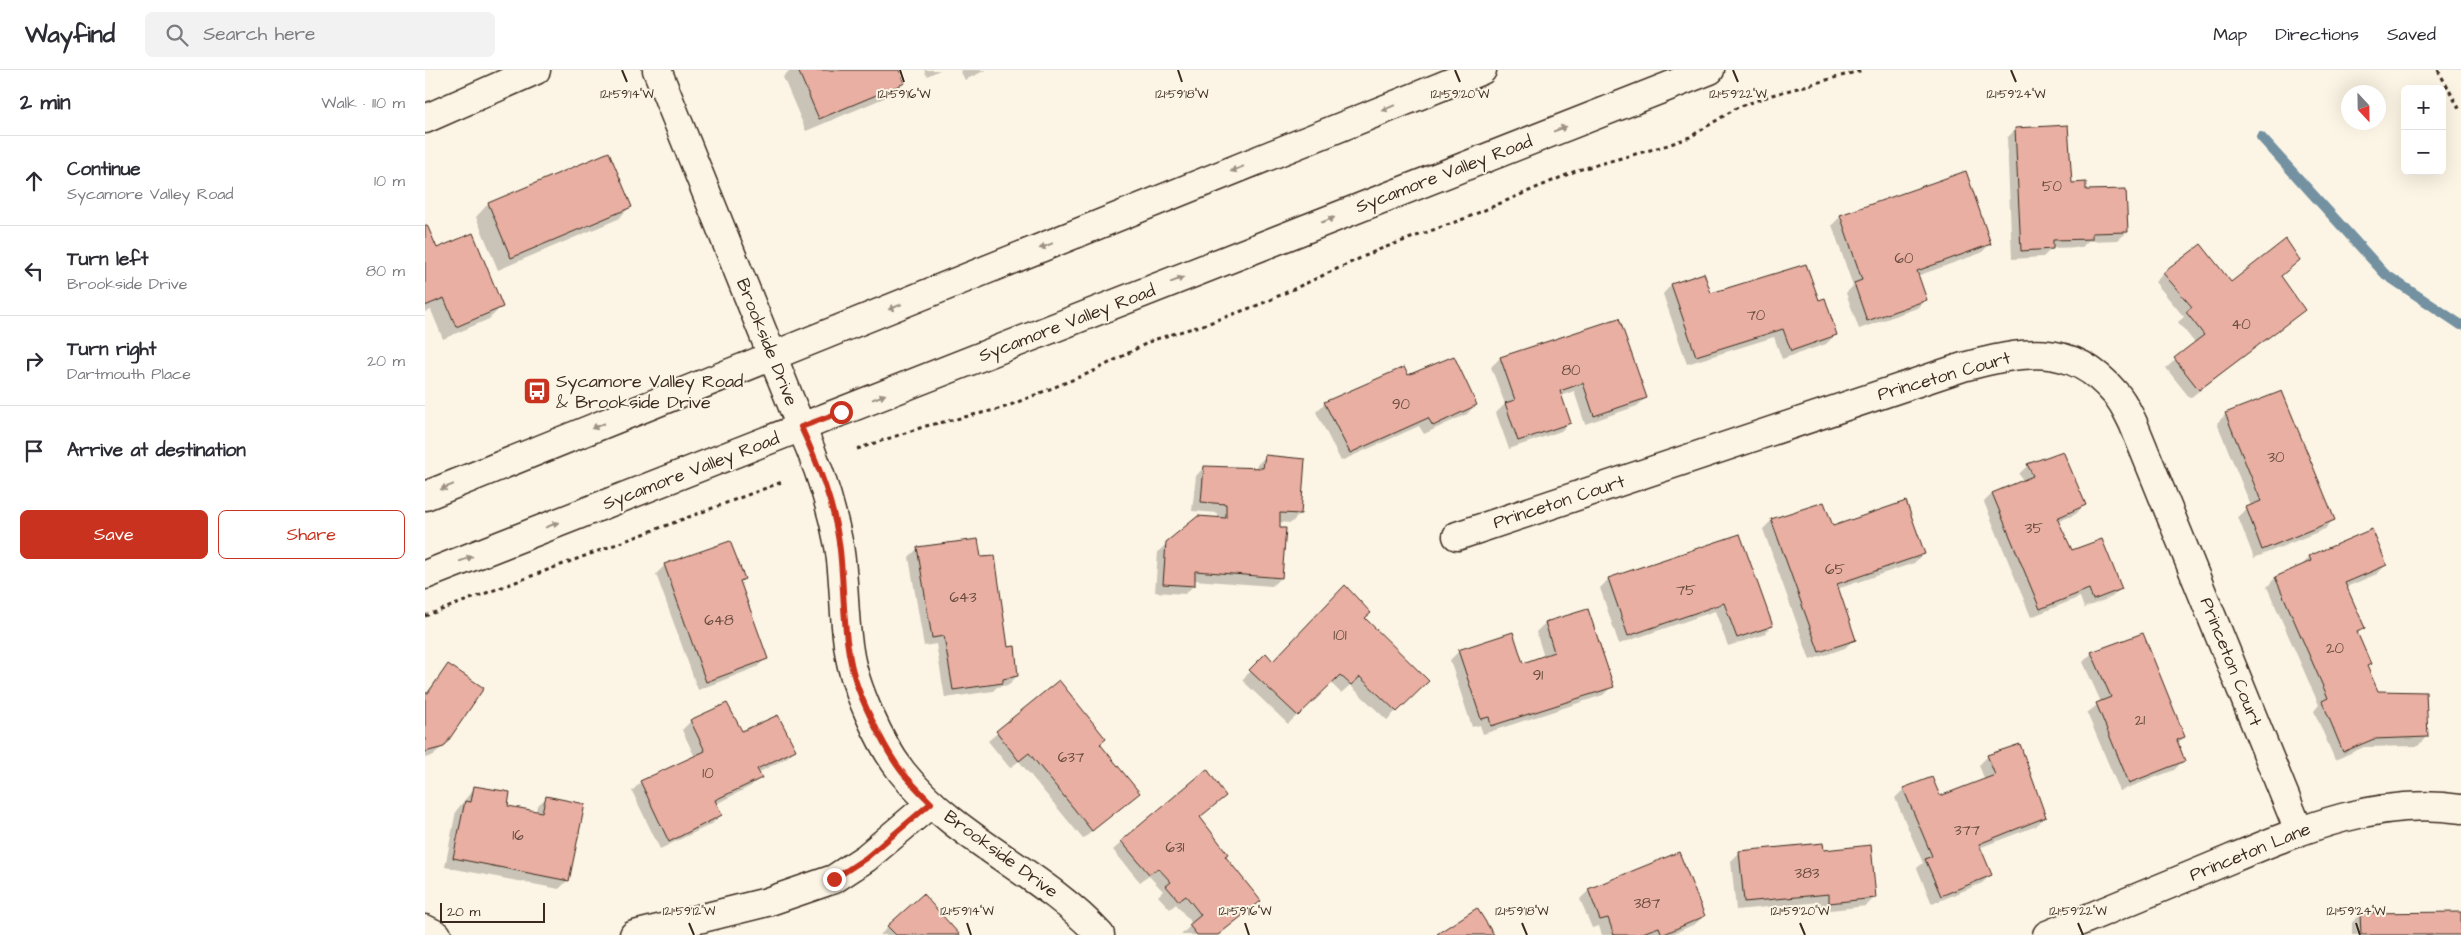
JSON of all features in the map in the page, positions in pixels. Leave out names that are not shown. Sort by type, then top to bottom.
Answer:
[{"type":"street","points":[[425,120],[536,70]]},
{"type":"street","name":"Brookside Drive","points":[[657,70],[801,427],[820,469],[831,507],[839,548],[849,652],[858,688],[879,733],[901,771],[931,803],[1057,895],[1100,935]]},
{"type":"street","points":[[425,496],[1482,70]]},
{"type":"street","name":"Sycamore Valley Road","points":[[425,575],[1710,70]]},
{"type":"street","name":"Princeton Court","points":[[1457,536],[1963,367],[2014,354],[2050,354],[2077,363],[2097,375],[2116,394],[2133,423],[2299,831]]},
{"type":"street","points":[[634,935],[767,902],[834,879],[866,858],[931,803]]},
{"type":"street","name":"Princeton Lane","points":[[2047,935],[2299,831],[2354,813],[2412,806],[2461,808]]},
{"type":"street","points":[[425,929],[437,935]]},
{"type":"path","points":[[857,449],[926,426],[1003,408],[1094,371],[1153,340],[1209,323],[1261,304],[1378,250],[1466,218],[1578,170],[1690,137],[1738,107],[1771,95],[1863,70]]},
{"type":"path","points":[[2438,70],[2461,112]]},
{"type":"path","points":[[425,616],[782,482]]},
{"type":"building","points":[[798,70],[899,70],[905,83],[819,119]]},
{"type":"building","points":[[2068,125],[2072,183],[2086,182],[2086,190],[2126,189],[2128,232],[2092,233],[2092,239],[2053,240],[2053,249],[2021,251],[2015,128]]},
{"type":"building","points":[[609,152],[632,207],[511,258],[488,203]]},
{"type":"building","points":[[1966,171],[1991,244],[1917,271],[1927,300],[1867,321],[1854,283],[1862,280],[1840,215]]},
{"type":"building","points":[[425,225],[427,225],[437,248],[473,233],[503,307],[456,327],[444,298],[425,306]]},
{"type":"building","points":[[2286,239],[2300,260],[2281,276],[2305,310],[2199,390],[2174,358],[2204,335],[2186,312],[2192,307],[2163,273],[2201,244],[2231,282]]},
{"type":"building","points":[[1806,264],[1819,300],[1825,298],[1837,335],[1791,351],[1783,329],[1696,356],[1671,284],[1704,273],[1711,293]]},
{"type":"building","points":[[1619,318],[1647,398],[1594,416],[1583,383],[1560,391],[1571,423],[1518,441],[1505,403],[1515,400],[1500,357]]},
{"type":"building","points":[[1454,356],[1477,405],[1433,426],[1428,418],[1350,453],[1324,402],[1404,367],[1408,375]]},
{"type":"building","points":[[2282,391],[2335,520],[2262,550],[2246,507],[2261,501],[2225,413]]},
{"type":"building","points":[[2063,451],[2086,505],[2057,518],[2072,550],[2102,539],[2122,589],[2093,600],[2089,589],[2040,609],[1992,493],[2033,476],[2027,464]]},
{"type":"building","points":[[1265,455],[1305,459],[1301,514],[1280,513],[1280,528],[1286,528],[1282,578],[1195,571],[1195,586],[1163,584],[1166,542],[1198,516],[1226,518],[1226,504],[1201,502],[1204,466],[1263,468]]},
{"type":"building","points":[[1906,501],[1925,554],[1837,584],[1856,640],[1819,652],[1771,519],[1824,502],[1833,526]]},
{"type":"building","points":[[2372,529],[2387,565],[2345,583],[2365,628],[2357,632],[2371,664],[2367,666],[2378,691],[2426,692],[2428,737],[2374,739],[2343,752],[2322,701],[2328,698],[2275,577],[2311,561],[2309,556]]},
{"type":"building","points":[[1740,534],[1773,626],[1737,638],[1724,603],[1628,636],[1608,578]]},
{"type":"building","points":[[978,539],[981,557],[995,556],[1008,647],[1015,646],[1018,676],[1003,679],[1003,683],[953,690],[944,636],[932,638],[917,547]]},
{"type":"building","points":[[730,541],[745,579],[740,581],[768,659],[706,682],[664,564]]},
{"type":"building","points":[[1345,585],[1371,613],[1365,618],[1429,681],[1397,712],[1360,677],[1351,685],[1340,675],[1298,716],[1249,670],[1266,653],[1273,661]]},
{"type":"building","points":[[1588,609],[1614,687],[1491,726],[1489,717],[1481,719],[1458,650],[1513,632],[1523,663],[1554,652],[1545,622]]},
{"type":"building","points":[[2143,633],[2185,737],[2177,740],[2185,761],[2129,783],[2096,703],[2111,697],[2091,652]]},
{"type":"building","points":[[448,664],[484,688],[444,747],[425,752],[425,693],[428,693]]},
{"type":"building","points":[[1059,680],[1106,739],[1100,744],[1140,793],[1092,831],[1029,753],[1019,761],[996,731]]},
{"type":"building","points":[[727,703],[742,731],[778,715],[796,750],[757,769],[762,778],[715,800],[722,815],[669,842],[640,781],[705,751],[690,720]]},
{"type":"building","points":[[2020,744],[2046,817],[1979,844],[1992,875],[1941,896],[1925,859],[1932,856],[1903,788],[1932,777],[1940,796],[1995,775],[1987,755]]},
{"type":"building","points":[[1207,769],[1226,796],[1200,817],[1228,854],[1225,856],[1261,901],[1218,935],[1197,935],[1189,925],[1201,915],[1186,896],[1179,901],[1166,886],[1171,882],[1158,868],[1149,874],[1121,841]]},
{"type":"building","points":[[474,786],[510,792],[508,806],[542,812],[546,796],[585,804],[569,881],[453,858],[465,801],[471,802]]},
{"type":"building","points":[[1823,843],[1824,850],[1871,845],[1876,898],[1829,903],[1829,894],[1744,902],[1739,851]]},
{"type":"building","points":[[1679,852],[1705,916],[1662,935],[1659,927],[1637,935],[1614,935],[1608,918],[1600,920],[1588,889]]},
{"type":"building","points":[[923,894],[960,935],[896,935],[887,926]]},
{"type":"building","points":[[1477,908],[1494,935],[1437,934]]},
{"type":"building","points":[[2461,912],[2461,935],[2361,935],[2360,913]]},
{"type":"waterway","points":[[2261,137],[2385,274],[2461,325]]},
{"type":"place","name":"Sycamore Valley Road & Brookside Drive","points":[[537,391]]},
{"type":"route","points":[[834,879],[866,858],[931,803],[901,771],[879,733],[858,688],[849,652],[839,548],[831,507],[820,469],[801,427],[841,412]]}]
